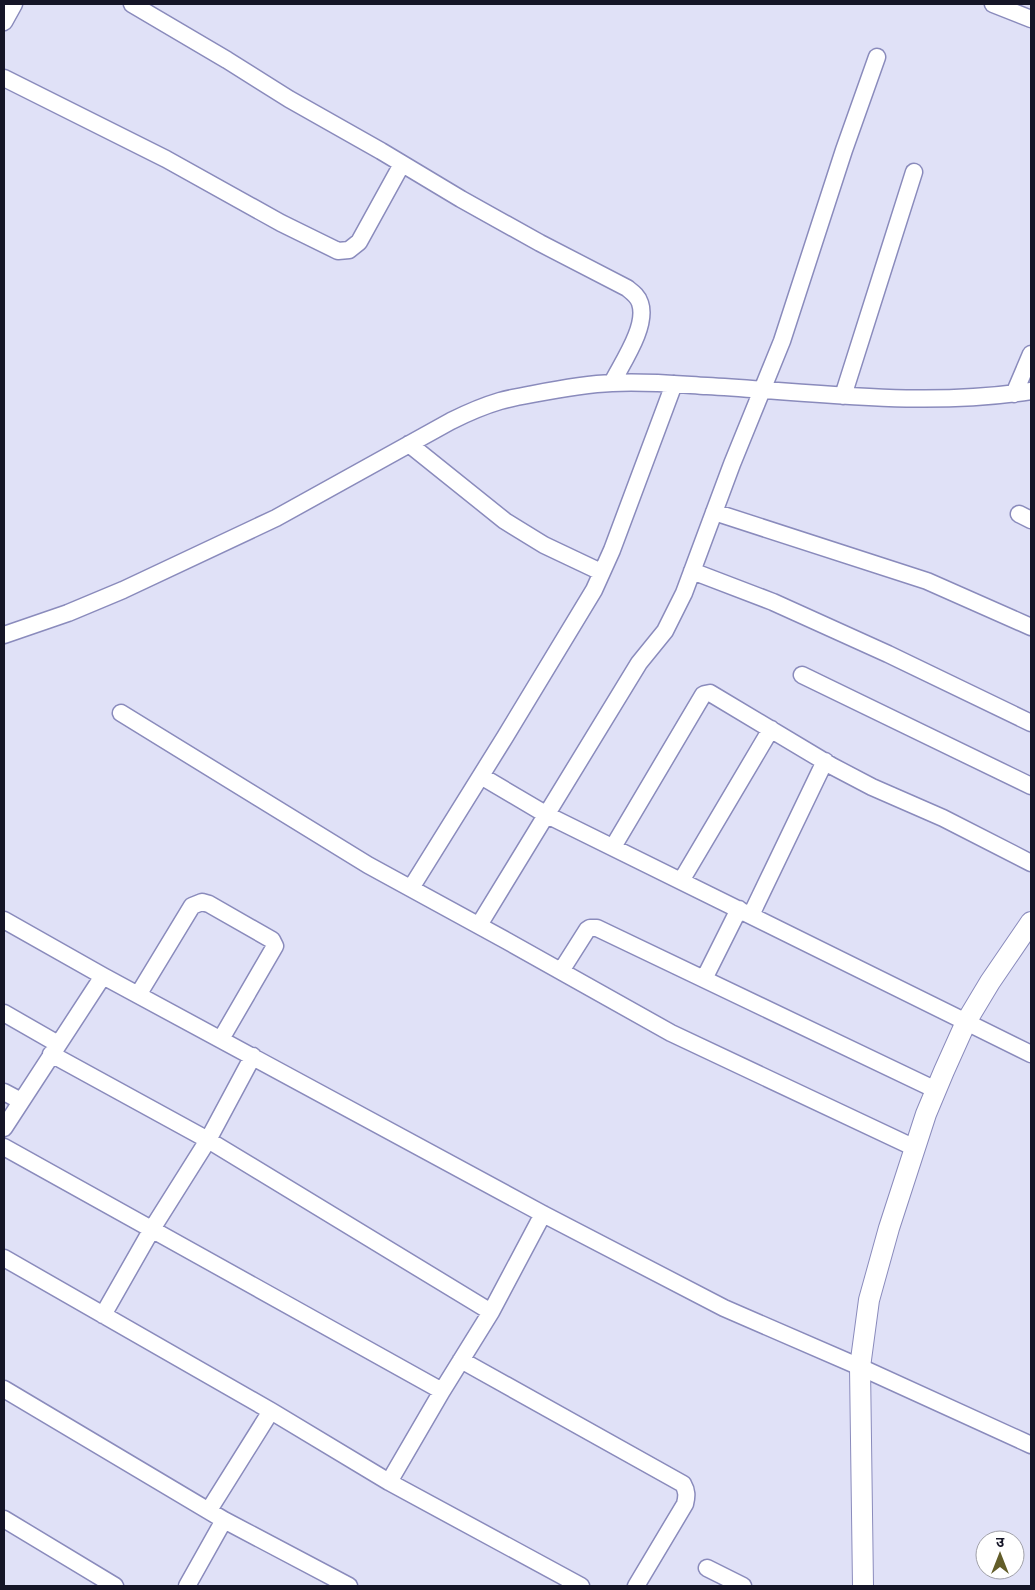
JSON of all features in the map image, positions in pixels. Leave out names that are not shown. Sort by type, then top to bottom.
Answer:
[{"type":"street","points":[[4,22],[14,4]]},
{"type":"street","points":[[132,4],[289,99],[477,208],[635,294],[640,302],[642,313],[638,329],[634,341],[612,383]]},
{"type":"street","points":[[993,4],[1031,19]]},
{"type":"street","points":[[479,925],[639,663],[665,631],[684,593],[761,389],[782,341],[841,158],[877,57]]},
{"type":"street","points":[[4,78],[166,159],[282,223],[338,251],[349,250],[359,242],[402,164]]},
{"type":"street","points":[[843,396],[914,172]]},
{"type":"street","points":[[1014,394],[1031,354]]},
{"type":"street","points":[[4,635],[95,602],[276,518],[451,420],[502,400],[558,389],[612,383],[674,384],[843,396],[924,399],[972,398],[1031,391]]},
{"type":"street","points":[[411,888],[584,607],[612,550],[674,384]]},
{"type":"street","points":[[409,444],[505,521],[544,545],[602,572]]},
{"type":"street","points":[[714,512],[927,581],[1031,627]]},
{"type":"street","points":[[692,571],[773,602],[888,654],[1031,723]]},
{"type":"street","points":[[802,675],[1031,786]]},
{"type":"street","points":[[613,847],[705,694],[712,694],[872,787],[943,818],[1031,863]]},
{"type":"street","points":[[121,713],[368,865],[671,1033],[915,1148]]},
{"type":"street","points":[[682,881],[771,729]]},
{"type":"street","points":[[704,979],[745,912],[825,761]]},
{"type":"street","points":[[481,776],[547,814],[1031,1054]]},
{"type":"street","points":[[138,995],[192,906],[202,902],[210,904],[272,940],[275,946],[221,1039]]},
{"type":"street","points":[[4,920],[103,976],[543,1214],[724,1308],[860,1367],[1031,1445]]},
{"type":"street","points":[[863,1586],[860,1367],[869,1300],[889,1228],[926,1114],[936,1090],[966,1022],[990,982],[1031,922]]},
{"type":"street","points":[[561,971],[587,930],[593,928],[936,1090]]},
{"type":"street","points":[[4,1128],[103,976]]},
{"type":"street","points":[[4,1013],[54,1049],[491,1312]]},
{"type":"street","points":[[103,1315],[152,1229],[208,1140],[253,1056]]},
{"type":"street","points":[[4,1092],[21,1101]]},
{"type":"street","points":[[4,1147],[442,1391]]},
{"type":"street","points":[[389,1482],[460,1360],[491,1312],[543,1214]]},
{"type":"street","points":[[4,1258],[271,1411],[389,1482],[581,1586]]},
{"type":"street","points":[[460,1360],[683,1484],[687,1495],[685,1504],[636,1586]]},
{"type":"street","points":[[4,1389],[224,1520],[349,1586]]},
{"type":"street","points":[[209,1510],[271,1411]]},
{"type":"street","points":[[4,1519],[115,1586]]},
{"type":"street","points":[[187,1586],[224,1520]]},
{"type":"street","points":[[707,1568],[743,1586]]}]
